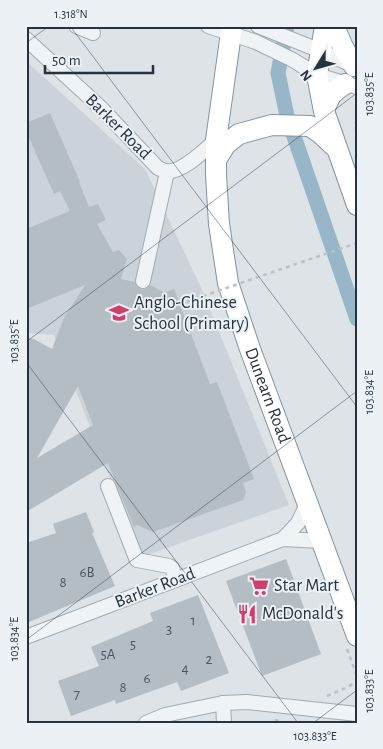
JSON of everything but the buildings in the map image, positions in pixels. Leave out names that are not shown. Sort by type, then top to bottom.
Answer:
[{"type":"highway","points":[[325,26],[317,76],[324,111],[357,205]]},
{"type":"highway","points":[[324,111],[331,95],[353,76],[334,26]]},
{"type":"highway","name":"Dunearn Road","points":[[231,30],[216,140],[219,224],[228,282],[250,349],[357,636]]},
{"type":"highway","points":[[216,160],[226,144],[239,134],[272,125],[310,126],[338,150]]},
{"type":"street","points":[[76,26],[93,33]]},
{"type":"street","points":[[208,26],[231,30],[292,60],[317,76],[353,76]]},
{"type":"street","points":[[259,27],[321,51],[353,76]]},
{"type":"street","name":"Barker Road","points":[[26,39],[102,109],[158,168],[167,172],[179,169],[196,158],[216,140]]},
{"type":"street","points":[[143,281],[167,172]]},
{"type":"street","points":[[108,486],[137,560],[170,566],[176,580]]},
{"type":"street","name":"Barker Road","points":[[283,539],[298,523],[307,504]]},
{"type":"street","name":"Barker Road","points":[[26,637],[283,539],[321,541]]},
{"type":"street","points":[[146,723],[165,715],[223,703],[247,702],[351,716]]},
{"type":"street","points":[[223,703],[224,723]]},
{"type":"path","points":[[357,120],[355,124],[357,134]]},
{"type":"path","points":[[180,304],[357,243]]},
{"type":"shaded area","name":"Anglo-Chinese School (Primary)","points":[[26,61],[145,169],[203,292],[289,505],[141,557],[54,335],[26,333]]},
{"type":"waterway","points":[[287,26],[278,73],[287,116],[357,319]]},
{"type":"place","name":"Anglo-Chinese School (Primary)","points":[[119,313]]},
{"type":"place","name":"Star Mart","points":[[259,586]]},
{"type":"place","name":"McDonald's","points":[[247,614]]}]
